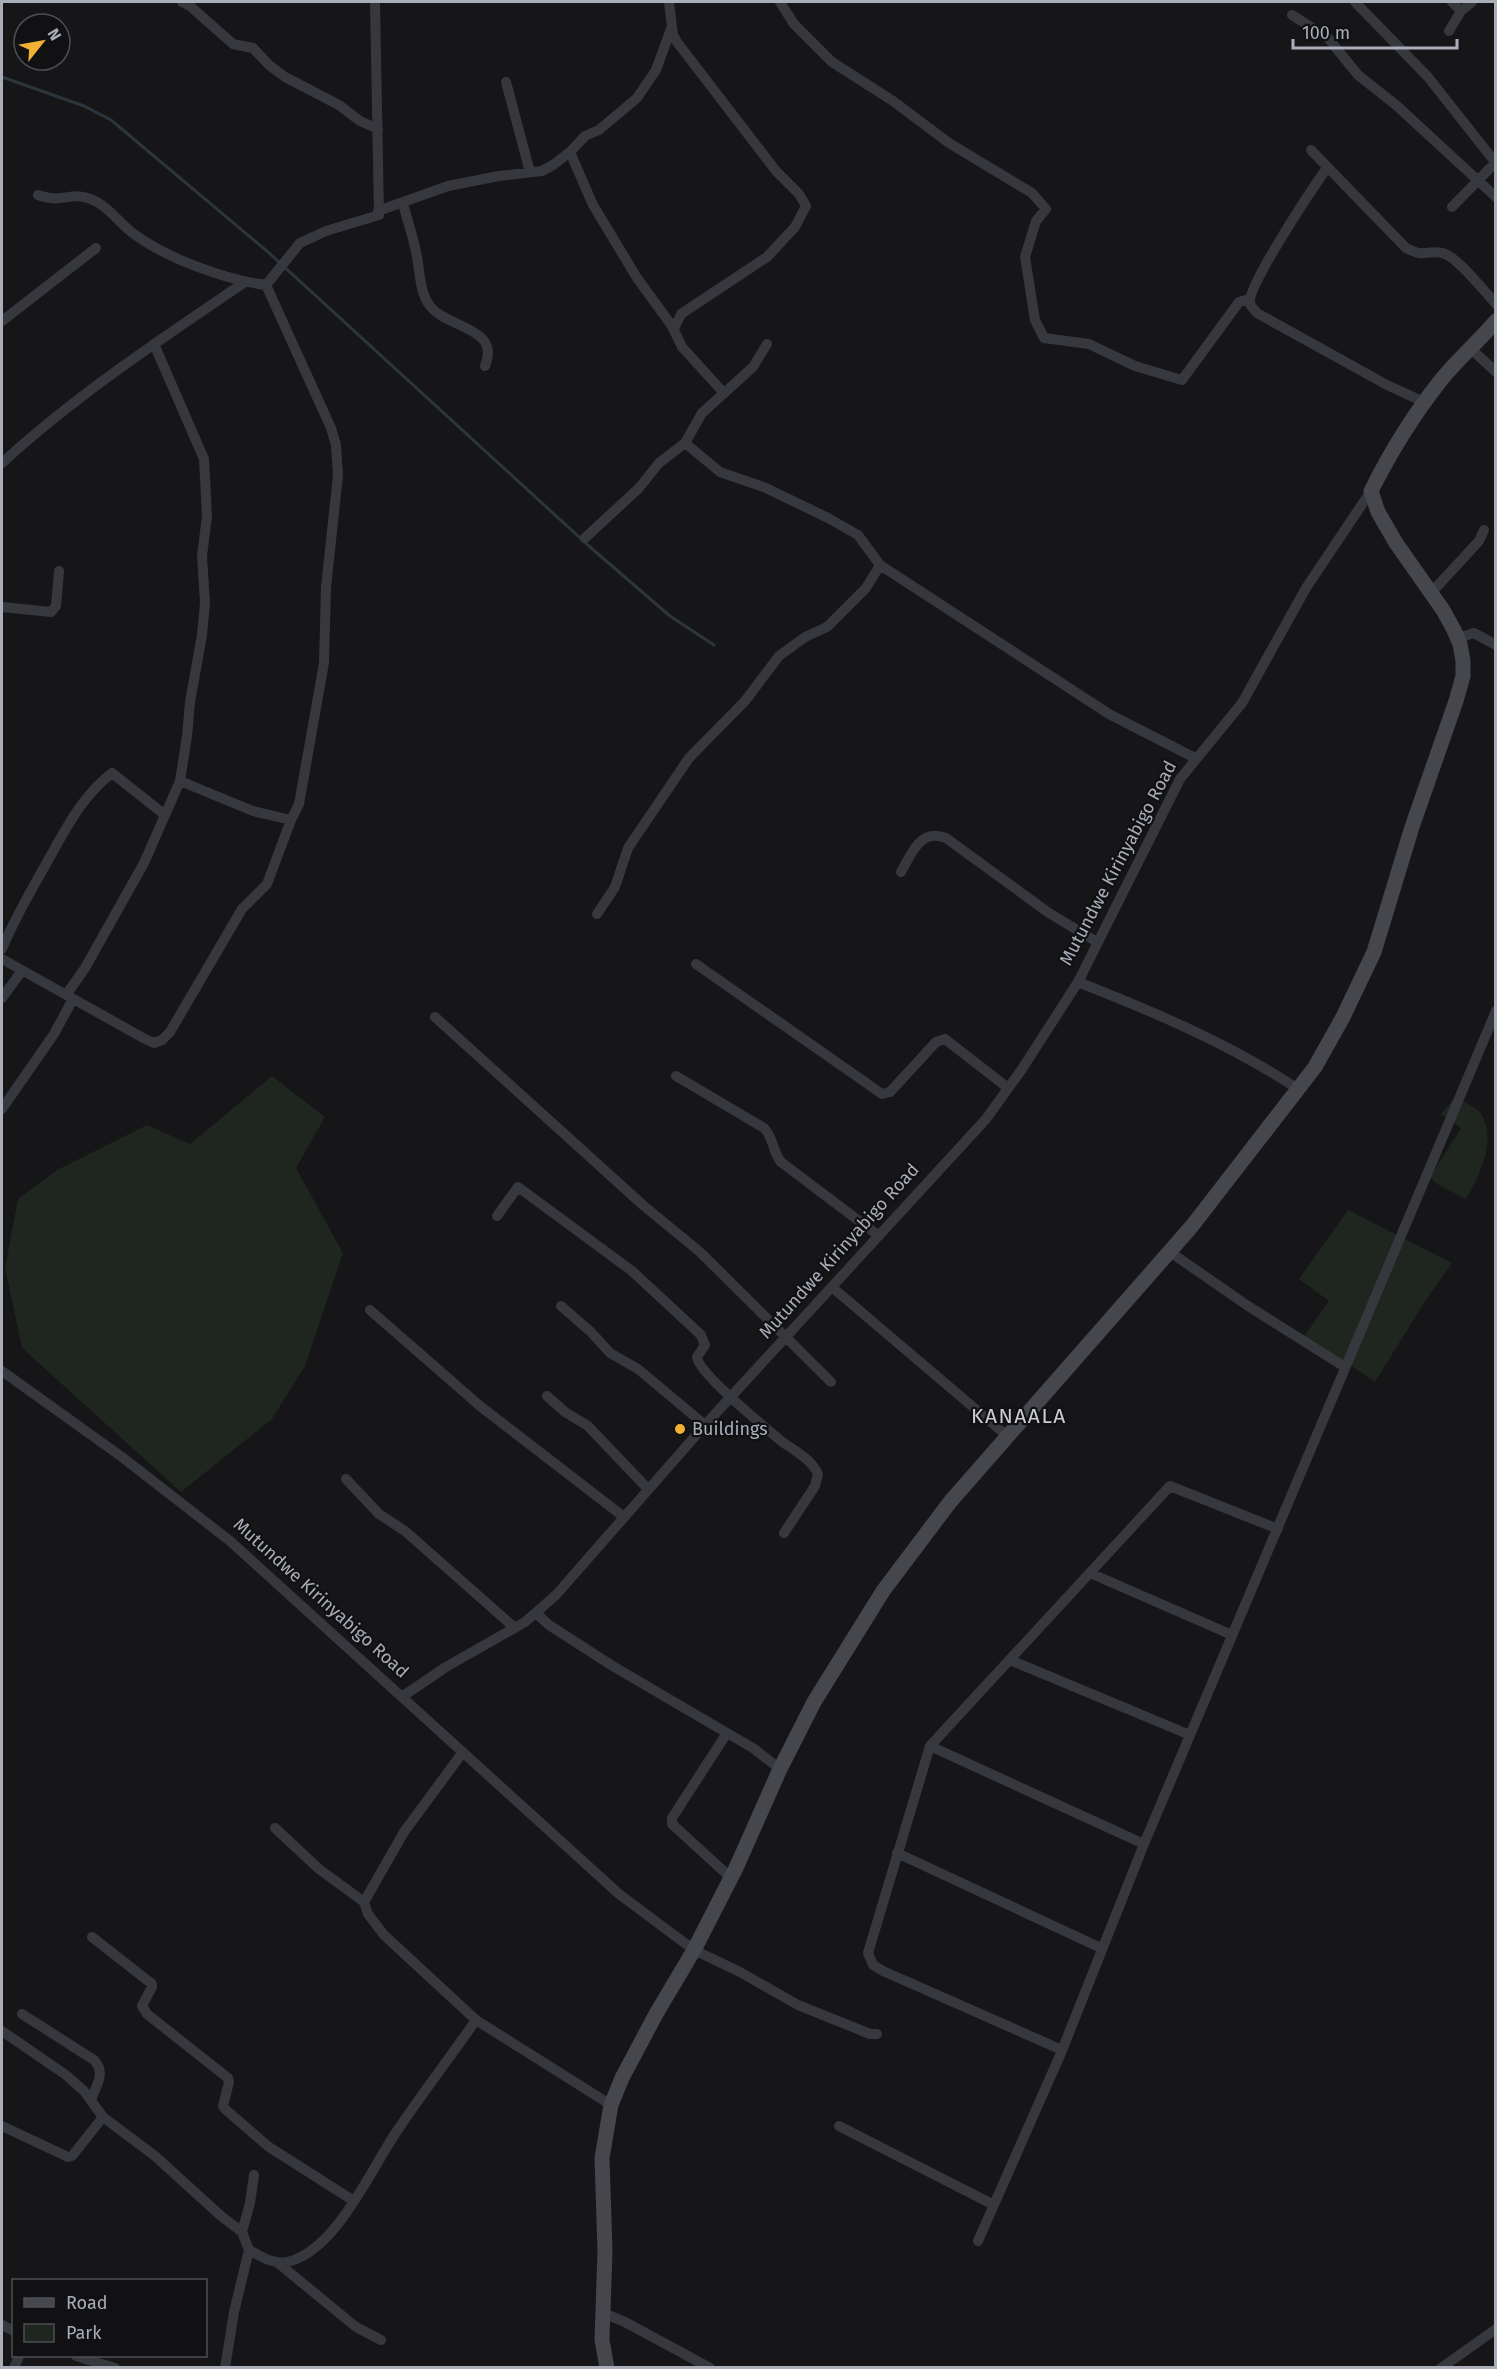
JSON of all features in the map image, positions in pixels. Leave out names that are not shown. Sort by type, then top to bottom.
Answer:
[{"type":"street","points":[[182,2],[190,6],[233,44],[253,48],[269,65],[285,76],[339,105],[360,121],[378,129]]},
{"type":"street","points":[[266,285],[300,243],[326,231],[379,215],[375,2]]},
{"type":"street","points":[[669,2],[677,42],[776,171],[799,194],[806,207],[795,228],[767,257],[681,314],[674,329]]},
{"type":"street","points":[[780,2],[794,24],[832,62],[892,101],[949,143],[1032,193],[1046,209],[1036,221],[1024,257],[1035,320],[1044,338],[1089,344],[1136,366],[1182,380],[1239,302],[1249,299]]},
{"type":"street","points":[[1355,2],[1428,77],[1495,162],[1452,207]]},
{"type":"street","points":[[1452,2],[1461,11]]},
{"type":"street","points":[[1449,31],[1461,11],[1472,2]]},
{"type":"street","points":[[1292,15],[1328,38],[1358,75],[1395,105],[1496,197]]},
{"type":"street","points":[[378,211],[448,186],[499,176],[542,171],[570,152],[585,136],[599,130],[636,98],[656,70],[672,26]]},
{"type":"street","points":[[506,82],[530,172]]},
{"type":"street","points":[[1311,150],[1406,248],[1418,254],[1441,252],[1454,257],[1496,304]]},
{"type":"street","points":[[570,152],[593,205],[637,278],[674,329],[682,347],[723,392]]},
{"type":"street","points":[[1327,168],[1298,209],[1249,299],[1250,305],[1257,313],[1387,385],[1424,402]]},
{"type":"street","points":[[38,195],[49,200],[82,195],[99,202],[131,232],[164,253],[244,282],[266,285]]},
{"type":"street","points":[[403,203],[416,250],[425,297],[438,313],[480,336],[488,344],[490,351],[485,366]]},
{"type":"street","points":[[2,321],[96,248]]},
{"type":"street","points":[[2,463],[37,431],[154,344],[244,282]]},
{"type":"street","points":[[2,959],[21,972],[145,1039],[154,1043],[162,1040],[181,1016],[242,909],[267,884],[299,804],[324,663],[326,587],[338,475],[336,445],[331,428],[266,285]]},
{"type":"street","name":"Mutundwe Kirinyabigo Road","points":[[2,1371],[122,1457],[230,1541],[403,1696],[446,1667],[537,1614],[585,1564],[705,1425],[986,1119],[1078,982],[1180,779],[1242,703],[1306,588],[1371,490],[1388,458],[1424,402],[1496,321]]},
{"type":"street","points":[[2,1108],[54,1034],[69,997],[144,863],[180,781],[205,603],[202,556],[207,516],[206,482],[201,451],[154,344]]},
{"type":"street","points":[[585,538],[639,488],[659,463],[685,443],[702,413],[723,392],[753,368],[767,344]]},
{"type":"street","points":[[1470,348],[1496,372]]},
{"type":"street","points":[[685,443],[720,472],[766,488],[858,535],[880,565],[1109,714],[1195,758]]},
{"type":"street","points":[[607,2367],[602,2340],[605,2250],[602,2158],[611,2105],[622,2078],[694,1950],[731,1878],[780,1769],[814,1701],[883,1591],[950,1502],[1006,1435],[1170,1252],[1244,1161],[1315,1067],[1343,1017],[1374,952],[1398,871],[1463,675],[1463,661],[1458,638],[1443,610],[1396,543],[1378,512],[1371,490]]},
{"type":"street","points":[[1431,593],[1479,541],[1484,530]]},
{"type":"street","points":[[597,914],[615,887],[628,848],[689,758],[745,701],[779,656],[805,637],[827,627],[866,588],[880,565]]},
{"type":"street","points":[[2,607],[51,612],[56,606],[59,571]]},
{"type":"street","points":[[1458,638],[1474,633],[1496,645]]},
{"type":"street","points":[[2,949],[13,921],[63,831],[90,792],[112,772],[165,815]]},
{"type":"street","points":[[180,781],[253,811],[291,820]]},
{"type":"street","points":[[901,872],[922,840],[929,835],[946,838],[1049,913],[1097,942]]},
{"type":"street","points":[[696,964],[882,1094],[890,1092],[936,1041],[942,1039],[949,1040],[1008,1088]]},
{"type":"street","points":[[2,998],[21,972]]},
{"type":"street","points":[[1078,982],[1144,1008],[1210,1039],[1264,1067],[1298,1089]]},
{"type":"street","points":[[978,2241],[1062,2050],[1101,1947],[1144,1844],[1496,1011]]},
{"type":"street","points":[[435,1017],[628,1193],[700,1252],[831,1382]]},
{"type":"street","points":[[676,1076],[764,1128],[771,1134],[775,1152],[781,1162],[879,1236]]},
{"type":"street","points":[[496,1216],[518,1187],[632,1271],[701,1335],[705,1345],[697,1357],[700,1367],[732,1398],[815,1467],[818,1474],[815,1486],[784,1533]]},
{"type":"street","points":[[1170,1252],[1248,1306],[1345,1367]]},
{"type":"street","points":[[833,1288],[1006,1435]]},
{"type":"street","points":[[561,1306],[591,1332],[610,1353],[638,1369],[705,1425]]},
{"type":"street","points":[[370,1310],[480,1406],[624,1517]]},
{"type":"street","points":[[548,1396],[565,1412],[588,1426],[648,1490]]},
{"type":"street","points":[[346,1479],[379,1514],[405,1531],[515,1628]]},
{"type":"street","points":[[1062,2050],[873,1965],[868,1953],[930,1746],[1170,1486],[1278,1529]]},
{"type":"street","points":[[1090,1573],[1232,1635]]},
{"type":"street","points":[[537,1614],[549,1625],[610,1665],[753,1748],[780,1769]]},
{"type":"street","points":[[1010,1660],[1190,1736]]},
{"type":"street","points":[[403,1696],[619,1894],[694,1950],[740,1972],[798,2005],[870,2034],[877,2034]]},
{"type":"street","points":[[727,1733],[671,1821],[731,1878]]},
{"type":"street","points":[[930,1746],[1144,1844]]},
{"type":"street","points":[[364,1902],[404,1832],[463,1752]]},
{"type":"street","points":[[275,1828],[319,1869],[364,1902],[368,1914],[384,1935],[476,2020],[611,2105]]},
{"type":"street","points":[[897,1853],[1101,1947]]},
{"type":"street","points":[[92,1937],[152,1984],[153,1987],[142,2006],[147,2014],[228,2078],[223,2106],[225,2109],[269,2147],[354,2201]]},
{"type":"street","points":[[22,2014],[88,2056],[99,2066],[100,2077],[91,2101]]},
{"type":"street","points":[[278,2263],[306,2254],[325,2238],[354,2201],[398,2129],[476,2020]]},
{"type":"street","points":[[2,2031],[66,2075],[84,2091],[103,2117],[154,2156],[242,2232],[249,2250],[234,2312],[225,2367]]},
{"type":"street","points":[[2,2126],[68,2157],[72,2156],[103,2117]]},
{"type":"street","points":[[839,2126],[994,2205]]},
{"type":"street","points":[[242,2232],[250,2203],[254,2175]]},
{"type":"street","points":[[249,2250],[278,2263],[356,2327],[381,2340]]},
{"type":"street","points":[[603,2313],[625,2322],[710,2367]]},
{"type":"street","points":[[1441,2367],[1496,2329]]},
{"type":"street","points":[[82,2357],[115,2367]]},
{"type":"green space","points":[[272,1076],[325,1117],[296,1168],[343,1253],[305,1366],[272,1419],[181,1492],[22,1348],[5,1268],[18,1199],[57,1170],[147,1125],[190,1144]]},
{"type":"green space","points":[[1456,1097],[1480,1112],[1487,1133],[1482,1166],[1466,1199],[1437,1184],[1430,1177],[1461,1128],[1441,1114]]},
{"type":"green space","points":[[1348,1210],[1452,1263],[1425,1301],[1375,1382],[1349,1364],[1303,1338],[1329,1301],[1299,1279]]},
{"type":"waterway","points":[[2,77],[84,106],[111,120],[268,252],[590,547],[670,616],[714,645]]},
{"type":"place","name":"Buildings","points":[[680,1429]]},
{"type":"district","name":"KANAALA","points":[[1019,1416]]}]
